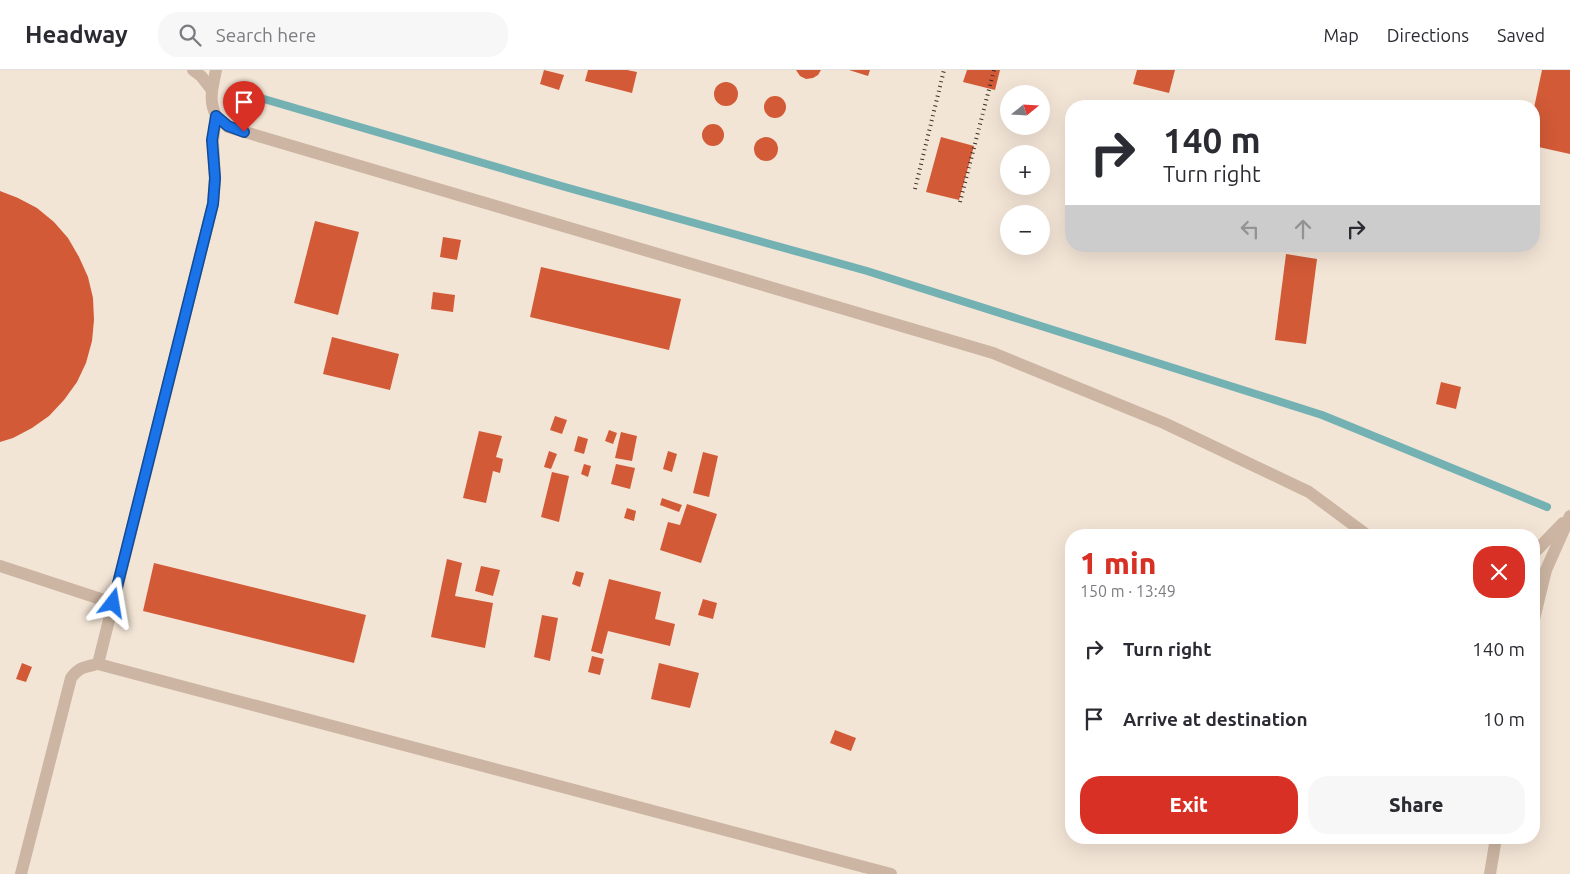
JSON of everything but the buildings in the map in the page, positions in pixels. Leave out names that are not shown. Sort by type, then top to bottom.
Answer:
[{"type":"lane","points":[[193,70],[201,76],[212,90]]},
{"type":"lane","points":[[98,664],[213,204],[215,178],[212,140],[216,116],[212,103],[212,90],[216,70]]},
{"type":"lane","points":[[216,116],[228,126],[236,129],[993,353],[1164,423],[1309,492],[1359,529]]},
{"type":"lane","points":[[1540,548],[1570,515]]},
{"type":"lane","points":[[1540,594],[1546,570],[1570,515]]},
{"type":"lane","points":[[0,566],[113,603]]},
{"type":"lane","points":[[21,874],[71,678],[77,670],[98,664],[849,869],[891,874]]},
{"type":"lane","points":[[1490,874],[1495,844]]},
{"type":"waterway","points":[[247,94],[565,187],[867,271],[1322,415],[1547,507]]},
{"type":"railway","points":[[915,189],[944,70]]},
{"type":"railway","points":[[960,202],[994,70]]},
{"type":"route","points":[[113,603],[213,204],[215,178],[212,140],[216,116],[228,126],[244,132]]}]
